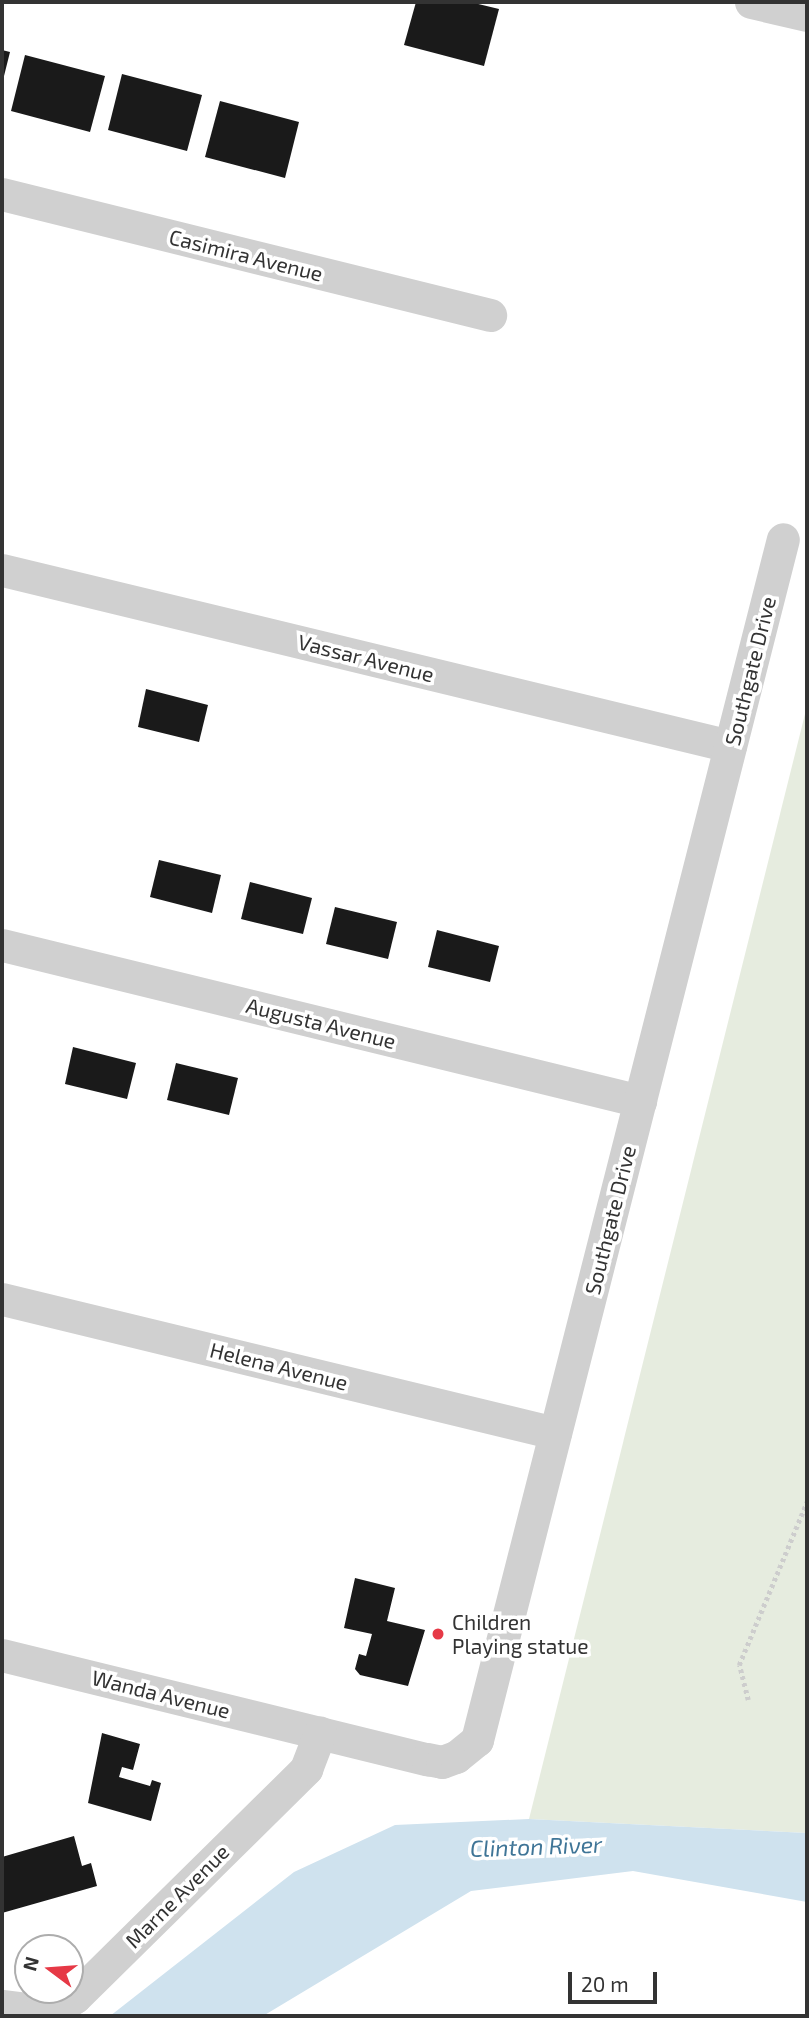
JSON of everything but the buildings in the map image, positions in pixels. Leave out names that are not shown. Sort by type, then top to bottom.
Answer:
[{"type":"street","points":[[751,2],[807,15]]},
{"type":"street","name":"Casimira Avenue","points":[[2,194],[490,315]]},
{"type":"street","name":"Southgate Drive","points":[[320,1732],[442,1762],[456,1757],[477,1740],[783,539]]},
{"type":"street","name":"Vassar Avenue","points":[[2,570],[730,746]]},
{"type":"street","name":"Augusta Avenue","points":[[2,945],[640,1101]]},
{"type":"street","name":"Helena Avenue","points":[[2,1299],[555,1433]]},
{"type":"street","name":"Wanda Avenue","points":[[2,1655],[320,1732]]},
{"type":"street","name":"Marne Avenue","points":[[2,2006],[40,2011],[58,2008],[75,1997],[306,1769],[320,1732]]},
{"type":"path","points":[[748,1700],[739,1665],[807,1502]]},
{"type":"shaded area","points":[[807,706],[807,1833],[529,1819]]},
{"type":"water","name":"Clinton River","points":[[529,1819],[807,1833],[807,1902],[633,1871],[471,1891],[263,2016],[110,2016],[294,1872],[395,1825]]},
{"type":"place","name":"Children Playing statue","points":[[438,1634]]}]
